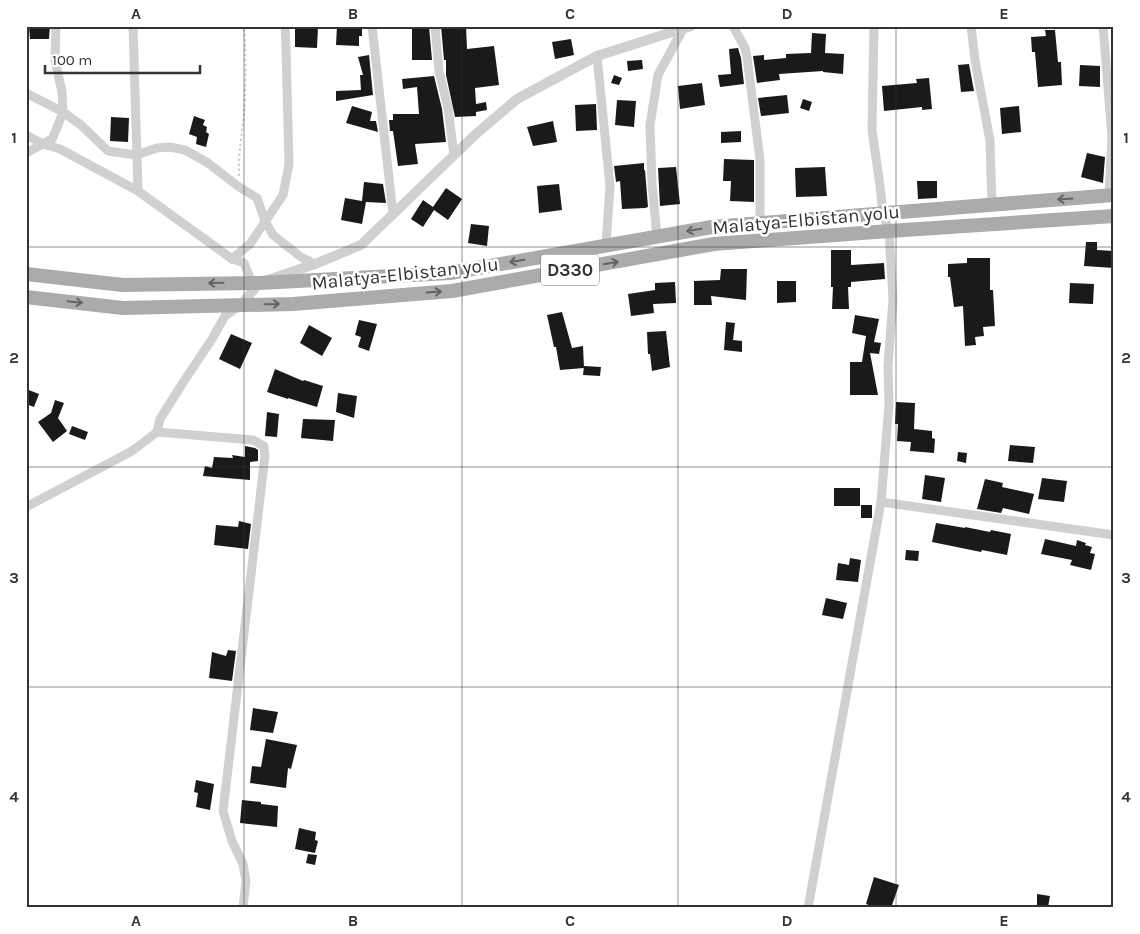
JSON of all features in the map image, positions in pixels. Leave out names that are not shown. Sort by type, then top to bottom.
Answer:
[{"type":"main road","name":"Malatya-Elbistan yolu","points":[[26,274],[123,284],[255,283],[450,273],[712,227],[1112,196]]},
{"type":"main road","name":"Malatya-Elbistan yolu","points":[[26,297],[123,308],[293,304],[452,291],[714,244],[1114,216]]},
{"type":"street","points":[[26,153],[52,139],[63,112],[62,92],[55,60],[56,26]]},
{"type":"street","points":[[134,26],[138,191]]},
{"type":"street","points":[[232,259],[250,244],[283,195],[290,164],[285,26]]},
{"type":"street","points":[[372,26],[393,214]]},
{"type":"street","points":[[434,26],[439,70],[448,108],[454,155]]},
{"type":"street","points":[[734,26],[745,48],[760,160],[760,223]]},
{"type":"street","points":[[808,908],[880,502],[889,404],[888,366],[893,299],[889,231],[883,214],[872,130],[874,26]]},
{"type":"street","points":[[971,26],[975,60],[990,141],[992,205]]},
{"type":"street","points":[[1103,26],[1112,137],[1112,196]]},
{"type":"street","points":[[26,507],[132,451],[157,432],[160,419],[225,316],[241,305],[255,283],[315,264],[361,245],[476,134],[517,99],[597,56],[687,28]]},
{"type":"street","points":[[657,237],[652,184],[650,125],[658,75],[687,28]]},
{"type":"street","points":[[597,56],[610,186],[606,246]]},
{"type":"street","points":[[26,93],[63,112],[108,151],[136,154],[157,148],[170,147],[185,150],[208,163],[256,198],[273,235],[301,257],[315,264]]},
{"type":"street","points":[[26,135],[43,144],[60,149],[138,191],[232,259],[244,263],[255,283]]},
{"type":"street","points":[[157,432],[253,440],[264,446],[265,456],[223,811],[232,841],[243,864],[246,881],[243,908]]},
{"type":"street","points":[[880,502],[1114,535]]},
{"type":"path","points":[[240,188],[238,163],[246,83],[244,26]]},
{"type":"building","points":[[29,26],[50,26],[49,39],[30,39]]},
{"type":"building","points":[[295,26],[318,27],[317,48],[295,47]]},
{"type":"building","points":[[337,26],[362,26],[359,46],[336,45]]},
{"type":"building","points":[[412,26],[429,26],[432,60],[412,60]]},
{"type":"building","points":[[441,26],[466,26],[467,49],[494,46],[499,85],[475,88],[476,104],[486,102],[487,110],[476,112],[476,116],[455,117],[446,75],[446,60],[444,60]]},
{"type":"building","points":[[1045,30],[1055,30],[1058,62],[1061,62],[1062,85],[1038,87],[1035,52],[1032,52],[1031,37],[1046,36]]},
{"type":"building","points":[[812,33],[826,34],[825,53],[844,54],[843,74],[823,71],[779,74],[780,80],[757,83],[753,56],[764,55],[764,60],[786,58],[786,54],[811,53]]},
{"type":"building","points":[[571,39],[574,55],[555,59],[552,42]]},
{"type":"building","points":[[738,48],[744,84],[720,87],[718,75],[731,74],[729,49]]},
{"type":"building","points":[[369,55],[373,95],[336,101],[336,91],[361,90],[360,75],[363,75],[358,57]]},
{"type":"building","points":[[642,60],[643,69],[628,71],[627,61]]},
{"type":"building","points":[[969,64],[974,91],[961,92],[958,65]]},
{"type":"building","points":[[1080,65],[1100,66],[1100,87],[1079,86]]},
{"type":"building","points":[[614,75],[622,78],[619,85],[611,83]]},
{"type":"building","points":[[434,76],[442,109],[446,142],[415,144],[418,164],[398,166],[393,131],[390,131],[389,120],[393,120],[393,114],[419,114],[417,87],[403,89],[402,79]]},
{"type":"building","points":[[929,78],[932,109],[922,110],[922,107],[884,111],[882,86],[917,83],[916,79]]},
{"type":"building","points":[[702,83],[705,105],[680,109],[678,86]]},
{"type":"building","points":[[787,95],[789,113],[761,116],[758,98]]},
{"type":"building","points":[[803,99],[812,102],[809,111],[800,108]]},
{"type":"building","points":[[617,100],[636,101],[634,127],[615,125]]},
{"type":"building","points":[[596,104],[597,130],[576,131],[575,105]]},
{"type":"building","points":[[352,106],[372,112],[370,121],[376,121],[378,132],[346,123]]},
{"type":"building","points":[[1019,106],[1021,132],[1002,134],[1000,108]]},
{"type":"building","points":[[194,116],[205,120],[203,125],[207,127],[206,132],[209,134],[206,147],[196,144],[197,137],[189,134]]},
{"type":"building","points":[[111,117],[129,118],[128,142],[110,141]]},
{"type":"building","points":[[553,121],[557,142],[533,146],[527,127]]},
{"type":"building","points":[[741,131],[741,142],[721,143],[721,132]]},
{"type":"building","points":[[1087,153],[1105,157],[1103,183],[1081,177]]},
{"type":"building","points":[[724,159],[754,160],[754,202],[730,201],[731,181],[723,181]]},
{"type":"building","points":[[644,163],[648,207],[622,209],[620,181],[616,182],[614,166]]},
{"type":"building","points":[[676,167],[680,204],[660,206],[658,168]]},
{"type":"building","points":[[825,167],[827,196],[796,197],[795,168]]},
{"type":"building","points":[[917,181],[937,181],[937,198],[918,199]]},
{"type":"building","points":[[364,182],[383,184],[386,203],[366,202],[362,224],[341,220],[345,198],[362,201]]},
{"type":"building","points":[[559,184],[562,210],[539,213],[537,186]]},
{"type":"building","points":[[446,188],[462,199],[448,220],[434,210],[423,227],[411,219],[423,200],[433,207]]},
{"type":"building","points":[[471,224],[489,226],[487,246],[468,243]]},
{"type":"building","points":[[1086,242],[1097,242],[1097,250],[1114,251],[1114,268],[1084,266]]},
{"type":"building","points":[[831,250],[851,250],[851,265],[884,263],[885,279],[851,282],[851,287],[848,287],[849,309],[832,309]]},
{"type":"building","points":[[967,258],[990,258],[990,290],[993,290],[995,326],[983,327],[984,336],[975,337],[976,345],[965,346],[963,306],[954,307],[950,277],[948,277],[948,264],[967,263]]},
{"type":"building","points":[[721,269],[747,269],[746,300],[711,296],[712,305],[694,305],[694,281],[720,280]]},
{"type":"building","points":[[777,281],[796,281],[796,302],[777,303]]},
{"type":"building","points":[[675,282],[676,303],[653,304],[654,313],[631,316],[628,294],[655,290],[655,283]]},
{"type":"building","points":[[1070,283],[1094,284],[1093,304],[1069,303]]},
{"type":"building","points":[[562,312],[572,348],[583,346],[584,368],[560,370],[547,315]]},
{"type":"building","points":[[855,315],[879,319],[874,342],[881,343],[879,354],[870,353],[878,395],[850,395],[850,362],[862,362],[866,336],[852,333]]},
{"type":"building","points":[[359,320],[377,324],[369,351],[358,347],[361,337],[355,335]]},
{"type":"building","points":[[726,322],[735,323],[733,340],[742,341],[742,352],[724,350]]},
{"type":"building","points":[[309,325],[332,338],[322,356],[300,343]]},
{"type":"building","points":[[666,331],[670,367],[652,371],[650,354],[648,354],[647,332]]},
{"type":"building","points":[[231,334],[252,343],[240,369],[219,359]]},
{"type":"building","points":[[584,366],[601,367],[600,376],[583,375]]},
{"type":"building","points":[[275,369],[303,381],[323,386],[317,407],[267,392]]},
{"type":"building","points":[[26,389],[39,394],[34,407],[26,404]]},
{"type":"building","points":[[338,393],[357,396],[354,418],[336,412]]},
{"type":"building","points":[[55,400],[64,403],[58,418],[67,431],[53,442],[38,422],[51,413]]},
{"type":"building","points":[[896,402],[915,403],[914,429],[932,431],[932,438],[935,439],[934,453],[910,451],[911,442],[897,441],[898,424],[895,424]]},
{"type":"building","points":[[267,412],[279,414],[277,437],[265,436]]},
{"type":"building","points":[[303,419],[335,420],[333,441],[301,438]]},
{"type":"building","points":[[72,426],[88,432],[85,440],[69,434]]},
{"type":"building","points":[[1010,445],[1035,447],[1033,463],[1008,461]]},
{"type":"building","points":[[245,446],[258,450],[258,461],[250,462],[250,480],[203,476],[205,466],[212,468],[214,457],[233,458],[232,455],[245,457]]},
{"type":"building","points":[[958,452],[967,453],[966,463],[957,461]]},
{"type":"building","points":[[925,475],[945,478],[941,502],[922,499]]},
{"type":"building","points":[[1042,478],[1067,481],[1064,502],[1038,499]]},
{"type":"building","points":[[985,479],[1003,483],[1002,487],[1034,494],[1029,514],[1003,508],[1001,513],[977,509]]},
{"type":"building","points":[[834,488],[860,488],[860,506],[834,506]]},
{"type":"building","points":[[861,505],[872,505],[872,518],[861,518]]},
{"type":"building","points":[[239,521],[251,524],[248,549],[214,545],[216,525],[238,527]]},
{"type":"building","points":[[936,523],[1011,534],[1007,555],[932,542]]},
{"type":"building","points":[[1045,539],[1076,546],[1077,540],[1092,547],[1090,553],[1095,554],[1091,570],[1070,565],[1072,560],[1041,554]]},
{"type":"building","points":[[906,550],[919,551],[918,561],[905,560]]},
{"type":"building","points":[[850,558],[861,560],[858,582],[836,580],[838,563],[849,565]]},
{"type":"building","points":[[826,598],[847,603],[843,619],[822,615]]},
{"type":"building","points":[[228,650],[236,651],[232,681],[209,678],[212,652],[226,656]]},
{"type":"building","points":[[253,708],[278,712],[273,733],[250,730]]},
{"type":"building","points":[[266,739],[297,745],[291,769],[288,768],[286,788],[250,783],[252,766],[261,767]]},
{"type":"building","points":[[196,780],[214,784],[210,810],[196,807],[198,793],[194,792]]},
{"type":"building","points":[[242,800],[278,806],[277,827],[240,823]]},
{"type":"building","points":[[299,828],[316,832],[315,840],[318,841],[315,853],[295,849]]},
{"type":"building","points":[[308,854],[317,855],[315,865],[306,863]]},
{"type":"building","points":[[874,877],[899,885],[891,908],[877,908],[866,904]]},
{"type":"building","points":[[1037,894],[1050,896],[1048,907],[1037,905]]}]
